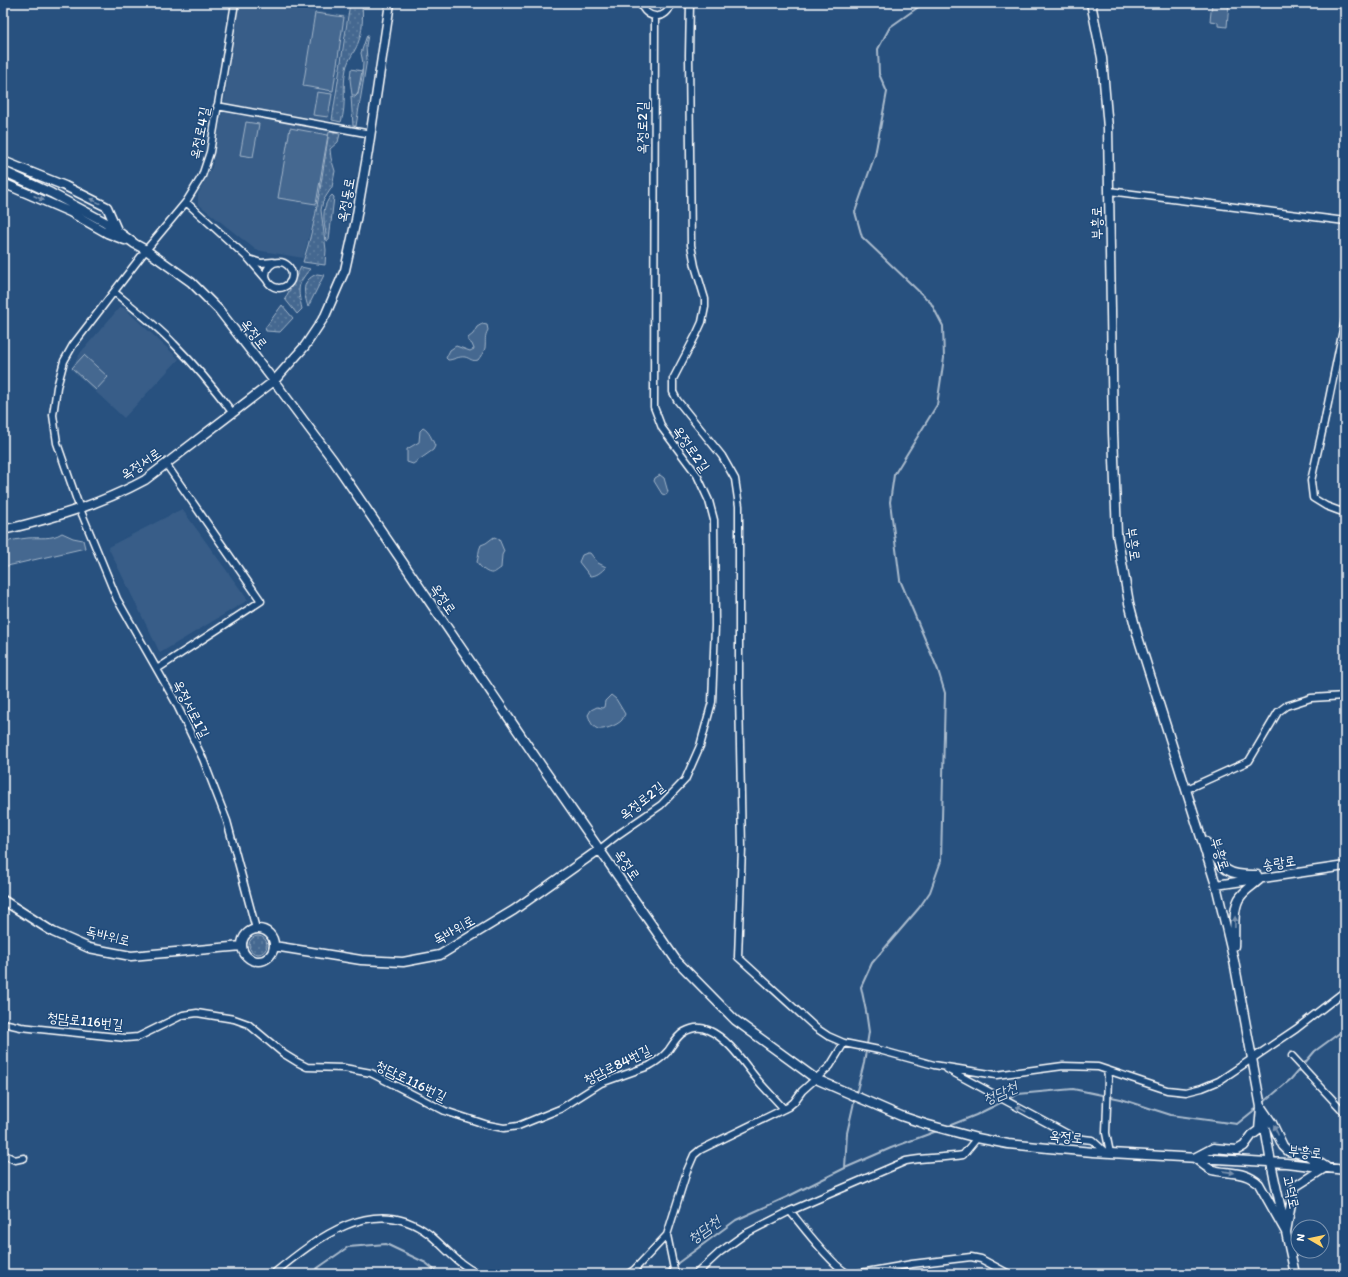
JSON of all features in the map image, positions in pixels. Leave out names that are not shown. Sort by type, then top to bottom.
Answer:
[{"type":"main road","name":"옥정동로","points":[[274,380],[293,361],[325,316],[345,270],[356,220],[371,134],[390,3]]},
{"type":"main road","name":"부흥로","points":[[1091,3],[1102,58],[1108,128],[1113,425],[1117,534],[1129,603],[1138,637],[1216,885],[1234,960],[1271,1163],[1286,1163],[1344,1169]]},
{"type":"main road","points":[[3,161],[64,186],[107,207],[117,231]]},
{"type":"main road","name":"옥정로","points":[[3,171],[51,193],[105,222],[191,282],[214,305],[274,380],[333,460],[676,960],[735,1020],[816,1079],[901,1116],[973,1137],[1008,1144],[1108,1153],[1271,1163]]},
{"type":"main road","points":[[3,183],[70,212],[108,234],[135,244]]},
{"type":"main road","name":"옥정서로","points":[[3,530],[102,501],[145,480],[274,380]]},
{"type":"main road","points":[[1200,833],[1222,867],[1230,872],[1242,875],[1290,874]]},
{"type":"main road","name":"독바위로","points":[[274,946],[361,960],[403,962],[440,955],[514,910],[600,850]]},
{"type":"main road","name":"송랑로","points":[[1216,885],[1345,866]]},
{"type":"main road","points":[[1234,960],[1237,900],[1260,879]]},
{"type":"main road","name":"독바위로","points":[[3,900],[53,932],[89,948],[131,956],[242,946]]},
{"type":"main road","points":[[256,929],[262,930],[270,936],[274,946],[270,956],[260,961],[255,961],[246,956],[242,946],[242,941],[247,933],[256,929]]},
{"type":"main road","points":[[1261,1107],[1259,1130],[1252,1135],[1244,1146],[1237,1150],[1213,1148],[1194,1158],[1211,1170],[1238,1173],[1256,1180],[1286,1232]]},
{"type":"main road","points":[[1261,1107],[1272,1123],[1283,1146],[1288,1150],[1307,1155],[1326,1167],[1296,1186],[1293,1192],[1286,1232]]},
{"type":"main road","name":"고덕로","points":[[1271,1163],[1295,1274]]},
{"type":"street","name":"옥정로4길","points":[[114,292],[146,250],[186,202],[202,176],[207,162],[234,3]]},
{"type":"street","points":[[641,3],[646,13],[655,17],[665,14],[669,10],[672,3]]},
{"type":"street","points":[[690,3],[689,63],[691,245],[695,266],[705,300],[705,306],[702,322],[673,379],[674,392],[677,400],[722,456],[734,479],[739,506],[739,694],[742,848],[738,957],[816,1028],[828,1036],[844,1043],[879,1050],[934,1066],[996,1075],[1063,1066],[1098,1066],[1167,1090],[1186,1092],[1202,1088],[1219,1081],[1296,1030],[1345,991]]},
{"type":"street","name":"옥정로2길","points":[[600,850],[619,834],[661,805],[685,780],[700,746],[712,702],[715,626],[714,520],[710,501],[697,475],[662,428],[654,407],[655,17]]},
{"type":"street","points":[[217,106],[371,134]]},
{"type":"street","points":[[1109,191],[1345,221]]},
{"type":"street","points":[[186,202],[249,259],[271,285],[279,288],[284,287],[291,281],[292,273],[287,264],[278,262],[261,263],[249,259]]},
{"type":"street","points":[[268,282],[266,278],[266,270],[272,264],[278,262]]},
{"type":"street","points":[[114,292],[174,343],[232,412]]},
{"type":"street","name":"옥정서로1길","points":[[114,292],[73,345],[64,361],[56,388],[53,415],[57,442],[80,508],[117,598],[175,701],[203,759],[227,821],[256,929]]},
{"type":"street","points":[[1345,320],[1326,416],[1311,481],[1313,498],[1326,506],[1345,513]]},
{"type":"street","points":[[157,669],[261,601],[166,464]]},
{"type":"street","points":[[1187,789],[1249,761],[1278,712],[1286,706],[1311,698],[1345,696]]},
{"type":"street","name":"청담로116번길","points":[[3,1023],[22,1027],[126,1038],[138,1037],[176,1017],[191,1014],[208,1014],[234,1019],[248,1024],[284,1054],[303,1065],[311,1068],[355,1070],[371,1073],[445,1111],[492,1126]]},
{"type":"street","name":"청담로84번길","points":[[492,1126],[504,1128],[518,1126],[560,1109],[601,1083],[642,1069],[654,1062],[668,1051],[683,1032],[695,1028],[708,1030],[720,1037],[784,1109]]},
{"type":"street","points":[[675,1274],[667,1239],[687,1170],[694,1155],[700,1150],[784,1109],[794,1102],[802,1091],[830,1066],[844,1043]]},
{"type":"street","points":[[1292,1056],[1345,1113]]},
{"type":"street","points":[[943,1067],[1076,1138],[1092,1140],[1108,1153]]},
{"type":"street","points":[[1108,1070],[1106,1113],[1108,1153]]},
{"type":"street","points":[[696,1274],[720,1252],[745,1234],[790,1211],[906,1161],[963,1155],[973,1137]]},
{"type":"street","points":[[3,1154],[15,1160],[24,1158]]},
{"type":"street","points":[[790,1211],[830,1259],[846,1273],[850,1274]]},
{"type":"street","points":[[273,1274],[309,1245],[328,1233],[356,1222],[371,1218],[388,1217],[406,1221],[417,1226],[465,1267],[479,1274]]},
{"type":"street","points":[[628,1274],[667,1239]]},
{"type":"street","points":[[855,1274],[912,1264],[971,1257],[981,1259],[1009,1274]]},
{"type":"shaded area","points":[[239,3],[263,3],[347,16],[330,121],[224,104]]},
{"type":"shaded area","points":[[350,3],[362,3],[362,23],[358,43],[346,69],[344,82],[344,109],[341,122],[332,120]]},
{"type":"shaded area","points":[[1212,3],[1229,3],[1227,27],[1218,26],[1218,22],[1210,21]]},
{"type":"shaded area","points":[[315,13],[344,17],[333,91],[303,86]]},
{"type":"shaded area","points":[[367,35],[367,59],[356,126],[353,126],[351,96],[355,97],[358,94],[362,77],[363,63],[361,53]]},
{"type":"shaded area","points":[[351,69],[362,71],[357,95],[352,95],[350,79]]},
{"type":"shaded area","points":[[317,92],[332,94],[328,117],[313,115]]},
{"type":"shaded area","points":[[222,112],[329,130],[314,218],[303,258],[256,250],[198,204],[198,194],[212,167]]},
{"type":"shaded area","points":[[246,122],[259,124],[253,157],[240,155]]},
{"type":"shaded area","points":[[290,128],[328,135],[316,204],[278,198]]},
{"type":"shaded area","points":[[329,132],[340,134],[338,142],[330,149],[335,171],[332,187],[323,201],[321,210],[326,250],[325,265],[303,262],[316,214]]},
{"type":"shaded area","points":[[332,195],[334,197],[329,240],[327,241],[324,211],[325,205]]},
{"type":"shaded area","points":[[301,267],[310,269],[300,284],[299,292],[302,309],[297,314],[285,299]]},
{"type":"shaded area","points":[[317,274],[324,275],[308,307],[305,297],[306,284],[308,280]]},
{"type":"shaded area","points":[[282,305],[293,318],[280,332],[266,331],[265,328]]},
{"type":"shaded area","points":[[120,307],[124,308],[179,359],[124,418],[71,369],[81,352]]},
{"type":"shaded area","points":[[482,324],[487,325],[488,330],[484,350],[478,360],[473,360],[467,357],[448,360],[446,358],[450,350],[456,346],[470,351],[474,349],[472,344],[468,341],[468,338],[473,334],[477,327]]},
{"type":"shaded area","points":[[84,355],[108,377],[96,390],[72,368]]},
{"type":"shaded area","points":[[423,428],[429,433],[435,446],[433,450],[413,464],[407,462],[407,449],[419,442],[420,431]]},
{"type":"shaded area","points":[[660,475],[664,478],[668,492],[666,495],[662,494],[654,481],[655,478]]},
{"type":"shaded area","points":[[182,509],[248,600],[160,653],[108,547]]},
{"type":"shaded area","points":[[62,533],[73,538],[83,540],[85,548],[3,567],[3,543],[12,540],[50,537]]},
{"type":"shaded area","points":[[494,537],[499,539],[504,551],[502,555],[501,568],[494,573],[491,573],[484,570],[477,562],[481,545]]},
{"type":"shaded area","points":[[590,553],[598,563],[606,567],[601,572],[590,576],[579,562],[582,555]]},
{"type":"shaded area","points":[[611,695],[616,699],[625,714],[622,720],[617,724],[605,729],[598,729],[593,725],[588,715],[591,710],[597,707],[604,707],[605,701]]},
{"type":"shaded area","points":[[254,936],[262,936],[267,941],[265,952],[262,954],[254,954],[249,949],[249,941]]},
{"type":"waterway","points":[[856,1094],[864,1063],[869,1032],[861,987],[872,963],[919,908],[930,892],[941,861],[945,693],[938,670],[900,580],[890,502],[894,475],[937,405],[944,358],[943,326],[931,303],[862,237],[855,212],[875,155],[887,92],[879,74],[878,49],[890,27],[924,3]]},
{"type":"waterway","name":"청담천","points":[[1263,1103],[1291,1079],[1315,1051],[1345,1029]]},
{"type":"waterway","name":"청담천","points":[[946,1127],[976,1115],[1018,1094],[1073,1089],[1121,1099],[1171,1115],[1237,1124],[1258,1107]]},
{"type":"waterway","points":[[845,1168],[847,1133],[855,1098]]},
{"type":"waterway","name":"청담천","points":[[663,1274],[736,1220],[845,1168],[891,1148],[937,1131]]},
{"type":"waterway","name":"청담천","points":[[309,1274],[348,1247],[386,1244],[426,1263],[439,1274]]}]
